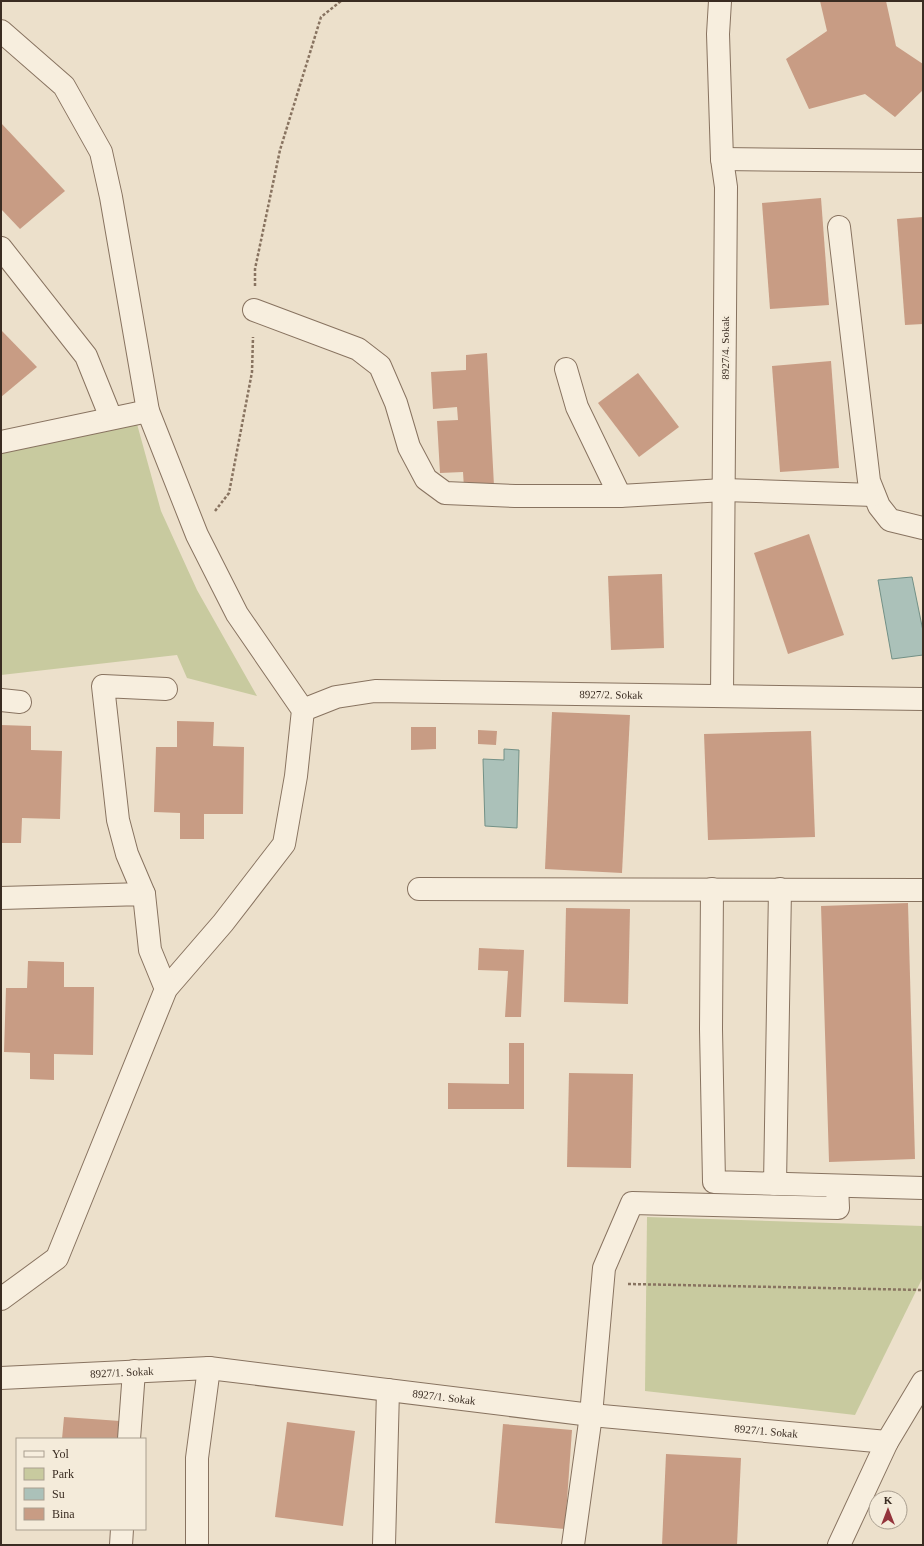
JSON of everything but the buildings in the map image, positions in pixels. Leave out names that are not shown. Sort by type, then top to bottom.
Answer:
[{"type":"street","name":"8927/4. Sokak","points":[[720,1],[718,34],[722,159],[726,187],[722,695]]},
{"type":"street","points":[[1,32],[64,86],[101,152],[111,197],[148,410],[197,535],[236,614],[303,710],[296,776],[284,844],[223,923],[166,989],[57,1258],[1,1299]]},
{"type":"street","points":[[722,159],[923,160]]},
{"type":"street","points":[[839,227],[869,482],[879,506],[890,520],[923,528]]},
{"type":"street","points":[[1,248],[86,356],[111,418]]},
{"type":"street","points":[[254,310],[358,349],[380,366],[396,403],[409,447],[426,479],[445,493],[515,496],[620,496],[724,490],[874,495]]},
{"type":"street","points":[[566,369],[577,407],[620,496]]},
{"type":"street","points":[[1,442],[148,410]]},
{"type":"street","points":[[166,689],[104,686],[118,820],[127,854],[144,894],[150,950],[166,989]]},
{"type":"street","name":"8927/2. Sokak","points":[[303,710],[336,697],[375,690],[923,699]]},
{"type":"street","points":[[419,889],[923,890]]},
{"type":"street","points":[[712,889],[711,1029],[714,1182],[923,1188]]},
{"type":"street","points":[[775,1184],[780,889]]},
{"type":"street","points":[[1,898],[144,894]]},
{"type":"street","points":[[573,1545],[591,1414],[604,1268],[632,1203],[838,1208],[837,1186]]},
{"type":"street","points":[[197,1545],[197,1458],[209,1368]]},
{"type":"street","name":"8927/1. Sokak","points":[[1,1378],[209,1368],[591,1414],[887,1442]]},
{"type":"street","points":[[129,1438],[134,1371]]},
{"type":"street","points":[[839,1545],[887,1442],[923,1382]]},
{"type":"street","points":[[384,1545],[388,1390]]},
{"type":"street","points":[[121,1545],[122,1530]]},
{"type":"path","points":[[197,535],[229,493],[252,372],[255,269],[280,150],[321,17],[341,1]]},
{"type":"path","points":[[602,1284],[923,1290]]},
{"type":"green space","points":[[137,424],[161,511],[197,590],[257,696],[187,678],[177,655],[1,675],[1,453]]},
{"type":"green space","points":[[647,1217],[923,1226],[923,1277],[855,1415],[645,1391]]},
{"type":"water","points":[[912,577],[923,631],[923,655],[892,659],[878,580]]},
{"type":"water","points":[[504,749],[519,750],[517,828],[485,826],[483,759],[504,760]]}]
